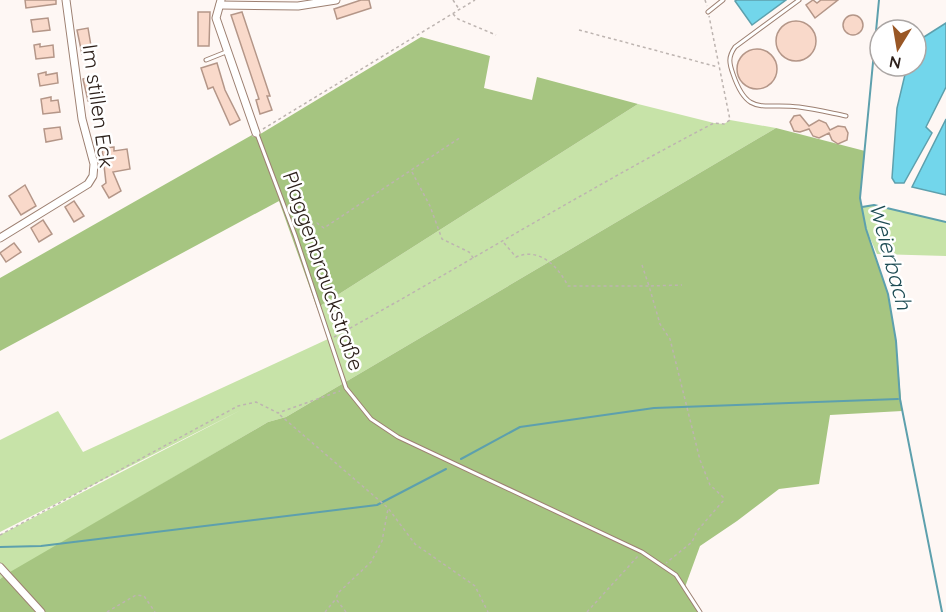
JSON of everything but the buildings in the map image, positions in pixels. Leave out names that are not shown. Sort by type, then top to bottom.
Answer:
[{"type":"street","name":"Im stillen Eck","points":[[0,238],[88,184],[93,176],[66,0]]},
{"type":"street","points":[[220,3],[298,6],[336,0]]},
{"type":"street","name":"Plaggenbrauckstraße","points":[[220,3],[216,18],[256,132]]},
{"type":"street","points":[[0,567],[41,612]]},
{"type":"lane","points":[[708,12],[723,0]]},
{"type":"lane","points":[[799,0],[735,47],[730,54],[729,63],[740,93],[760,108],[797,106],[846,116]]},
{"type":"lane","points":[[206,60],[228,51]]},
{"type":"lane","name":"Plaggenbrauckstraße","points":[[256,132],[295,235],[346,388],[372,419],[398,437],[642,552],[676,575],[700,612]]},
{"type":"path","points":[[453,0],[459,9]]},
{"type":"path","points":[[256,132],[475,0]]},
{"type":"path","points":[[330,339],[714,123],[724,124],[729,120],[705,0]]},
{"type":"path","points":[[452,14],[458,20],[496,35]]},
{"type":"path","points":[[579,30],[719,68]]},
{"type":"path","points":[[295,235],[316,223],[324,228],[461,137]]},
{"type":"path","points":[[411,170],[430,206],[442,239],[469,252],[474,259]]},
{"type":"path","points":[[503,242],[516,257],[527,252],[543,257],[568,286],[682,285]]},
{"type":"path","points":[[642,265],[660,324],[670,339],[700,460],[710,485],[723,497],[723,501],[697,531],[692,542],[679,550],[664,566]]},
{"type":"path","points":[[278,413],[346,388]]},
{"type":"path","points":[[0,535],[238,406],[256,402],[278,413],[388,508],[415,544],[475,586],[488,612]]},
{"type":"path","points":[[325,612],[338,593],[372,562],[382,541],[388,508]]},
{"type":"path","points":[[587,612],[642,552]]},
{"type":"path","points":[[107,612],[136,595],[144,596],[155,612]]},
{"type":"path","points":[[336,599],[346,612]]},
{"type":"green space","points":[[421,37],[490,56],[484,88],[532,100],[537,77],[638,104],[317,308],[279,201],[0,351],[0,278],[252,135],[253,137],[262,133]]},
{"type":"green space","points":[[638,104],[714,123],[724,124],[730,120],[776,128],[286,417],[268,422],[0,579],[0,535],[241,410],[0,532],[0,440],[58,411],[83,452],[328,339],[332,346],[317,308]]},
{"type":"green space","points":[[776,128],[865,151],[860,198],[866,229],[888,294],[896,341],[902,411],[830,415],[819,484],[779,489],[700,546],[685,587],[700,612],[0,612],[0,579],[10,572],[268,422],[286,417]]},
{"type":"green space","points":[[874,205],[946,222],[946,256],[877,254],[866,229],[862,207]]},
{"type":"water","points":[[786,0],[752,25],[735,1]]},
{"type":"water","points":[[946,23],[946,87],[926,127],[932,133],[904,183],[895,183],[892,178],[897,108],[904,78],[928,78],[928,34]]},
{"type":"water","points":[[946,119],[946,195],[912,187]]},
{"type":"waterway","name":"Weierbach","points":[[879,0],[860,198],[866,229],[888,294],[896,341],[900,399],[942,612]]},
{"type":"waterway","points":[[862,207],[874,205],[946,222]]},
{"type":"waterway","points":[[461,459],[520,427],[654,408],[898,399]]},
{"type":"waterway","points":[[0,547],[41,546],[377,505],[446,469]]}]
